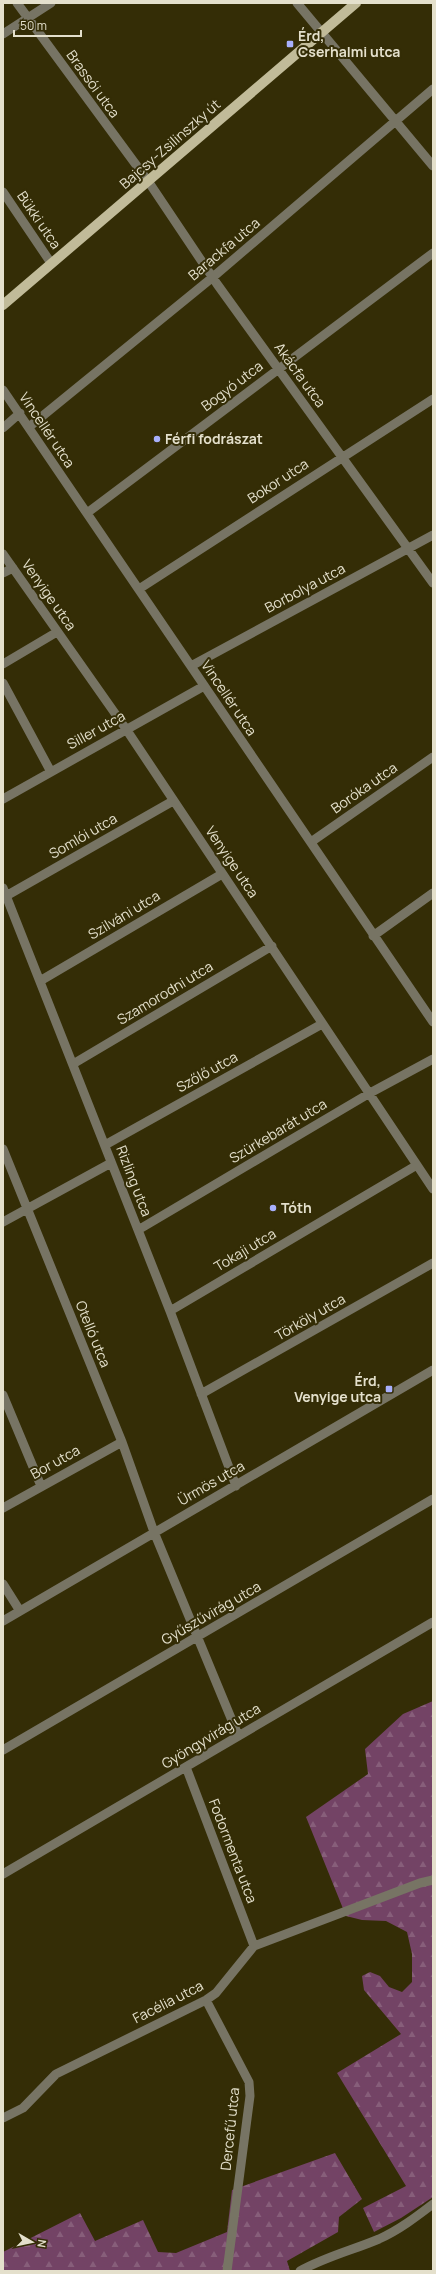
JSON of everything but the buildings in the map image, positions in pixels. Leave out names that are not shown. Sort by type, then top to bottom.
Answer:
[{"type":"main road","name":"Bajcsy-Zsilinszky út","points":[[3,305],[356,3]]},
{"type":"street","name":"Brassói utca","points":[[17,3],[148,182]]},
{"type":"street","points":[[3,34],[51,3]]},
{"type":"street","points":[[297,3],[433,166]]},
{"type":"street","name":"Barackfa utca","points":[[29,427],[213,277],[433,89]]},
{"type":"street","name":"Akácfa utca","points":[[148,182],[213,277],[433,583]]},
{"type":"street","name":"Bükki utca","points":[[3,192],[51,263]]},
{"type":"street","name":"Bogyó utca","points":[[87,513],[433,253]]},
{"type":"street","name":"Vincellér utca","points":[[3,390],[311,842],[373,936],[433,1022]]},
{"type":"street","name":"Bokor utca","points":[[139,589],[342,456],[433,399]]},
{"type":"street","points":[[3,428],[20,413]]},
{"type":"street","name":"Borbolya utca","points":[[191,666],[433,535]]},
{"type":"street","name":"Venyige utca","points":[[3,554],[126,729],[433,1189]]},
{"type":"street","points":[[3,573],[13,568]]},
{"type":"street","points":[[3,664],[57,632]]},
{"type":"street","points":[[3,683],[51,772]]},
{"type":"street","name":"Siller utca","points":[[3,799],[204,686]]},
{"type":"street","name":"Boróka utca","points":[[311,842],[433,757]]},
{"type":"street","name":"Somlói utca","points":[[5,892],[173,801]]},
{"type":"street","name":"Szilváni utca","points":[[40,981],[222,874]]},
{"type":"street","name":"Rizling utca","points":[[5,892],[170,1311],[236,1486]]},
{"type":"street","points":[[373,936],[433,894]]},
{"type":"street","name":"Szamorodni utca","points":[[73,1064],[272,946]]},
{"type":"street","name":"Szőlő utca","points":[[105,1145],[322,1024]]},
{"type":"street","name":"Szürkebarát utca","points":[[138,1230],[370,1093],[433,1058]]},
{"type":"street","name":"Otelló utca","points":[[3,1149],[122,1442],[154,1532],[199,1636],[238,1735]]},
{"type":"street","points":[[3,1222],[26,1208],[111,1163]]},
{"type":"street","name":"Tokaji utca","points":[[170,1311],[417,1165]]},
{"type":"street","name":"Törköly utca","points":[[202,1394],[433,1263]]},
{"type":"street","name":"Ürmös utca","points":[[3,1621],[433,1370]]},
{"type":"street","points":[[3,1395],[41,1486]]},
{"type":"street","name":"Bor utca","points":[[3,1508],[122,1442]]},
{"type":"street","name":"Gyűszűvirág utca","points":[[3,1750],[433,1499]]},
{"type":"street","points":[[3,1584],[20,1611]]},
{"type":"street","name":"Gyöngyvirág utca","points":[[3,1874],[433,1622]]},
{"type":"street","name":"Fodormenta utca","points":[[186,1767],[254,1946]]},
{"type":"street","points":[[254,1946],[420,1883],[433,1880]]},
{"type":"street","name":"Facélia utca","points":[[3,2118],[23,2108],[56,2074],[206,2000],[216,1993],[254,1946]]},
{"type":"street","name":"Dercefű utca","points":[[206,2000],[249,2082],[249,2104],[227,2271]]},
{"type":"street","points":[[300,2271],[312,2264],[388,2234],[406,2224],[433,2204]]},
{"type":"green space","points":[[433,1701],[433,2197],[401,2218],[374,2232],[363,2208],[406,2186],[337,2073],[401,2034],[364,1990],[362,1976],[370,1972],[380,1976],[389,1987],[402,1992],[412,1982],[412,1954],[407,1932],[386,1921],[362,1920],[346,1916],[306,1817],[368,1774],[365,1749],[403,1714]]},
{"type":"green space","points":[[335,2153],[362,2199],[339,2217],[338,2232],[287,2261],[290,2271],[3,2271],[3,2252],[80,2213],[95,2241],[143,2220],[158,2252],[176,2253],[227,2232],[232,2190]]},
{"type":"place","name":"Érd, Cserhalmi utca","points":[[290,44]]},
{"type":"place","name":"Férfi fodrászat","points":[[157,439]]},
{"type":"place","name":"Tóth","points":[[273,1208]]},
{"type":"place","name":"Érd, Venyige utca","points":[[389,1389]]}]
